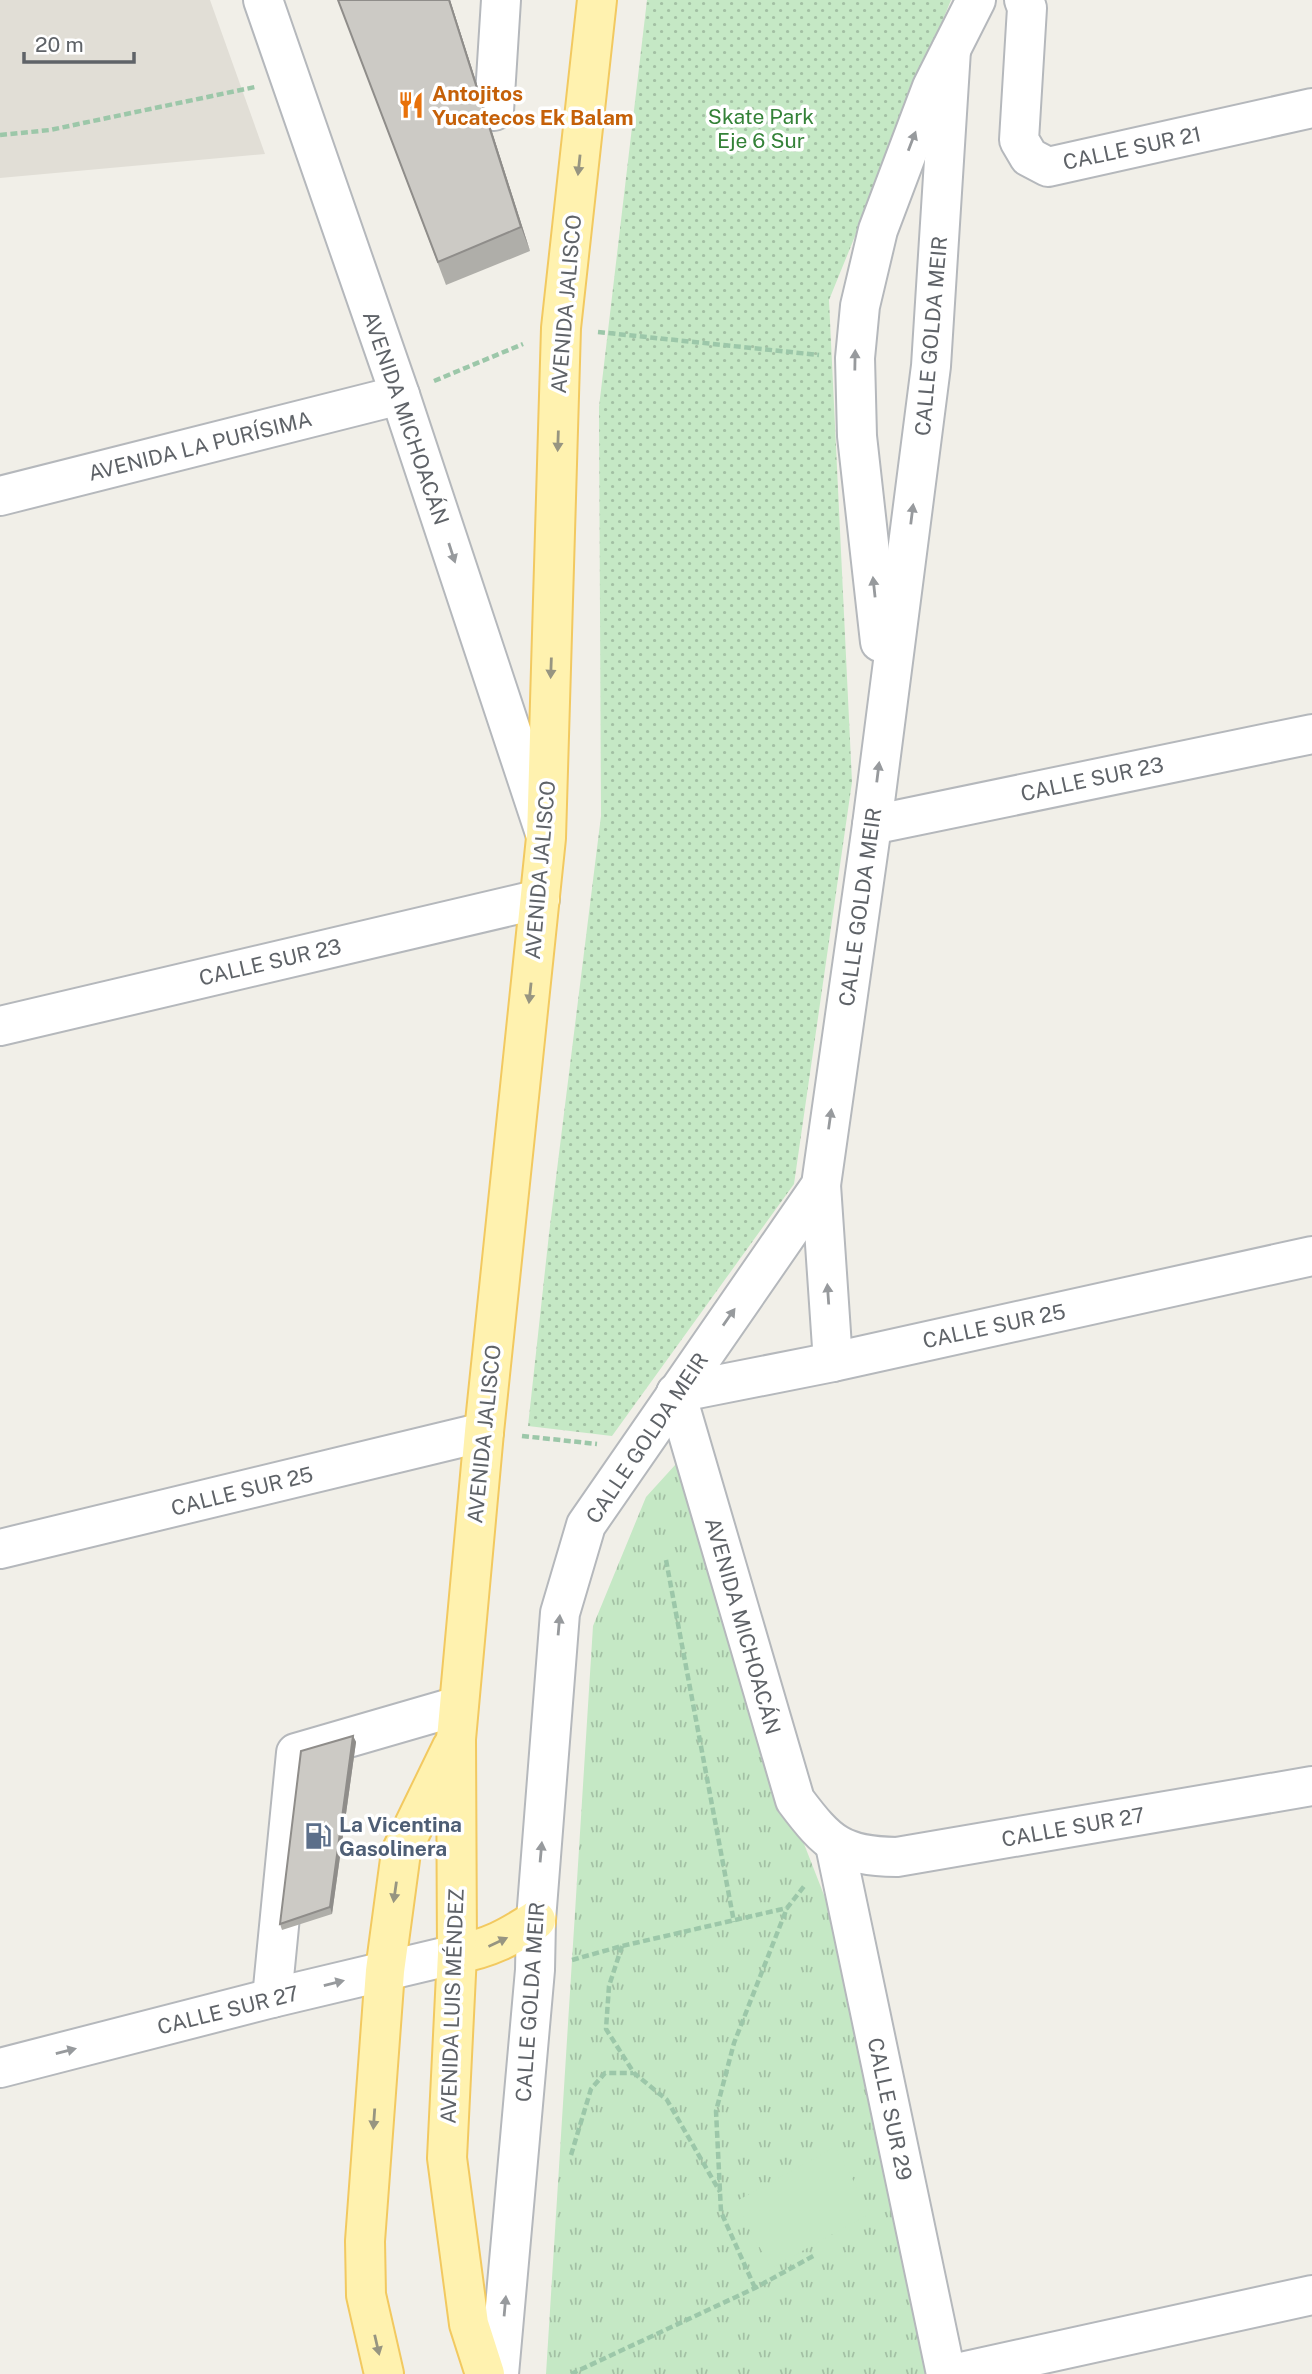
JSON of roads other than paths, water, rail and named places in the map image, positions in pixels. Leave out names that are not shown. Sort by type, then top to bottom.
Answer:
[{"type":"main road","name":"AVENIDA JALISCO","points":[[457,1722],[484,1432],[546,838],[561,328],[597,0]]},
{"type":"main road","name":"AVENIDA LUIS MÉNDEZ","points":[[457,1722],[457,1954],[447,2158],[469,2324],[485,2374]]},
{"type":"main road","points":[[384,2374],[366,2295],[365,2241],[385,1971],[401,1852],[457,1722]]},
{"type":"main road","points":[[457,1954],[482,1950],[505,1940],[536,1920]]},
{"type":"street","name":"AVENIDA MICHOACÁN","points":[[263,0],[400,396],[546,838]]},
{"type":"street","points":[[494,111],[501,0]]},
{"type":"street","name":"CALLE GOLDA MEIR","points":[[887,704],[857,436],[855,358],[860,306],[878,230],[932,87],[976,0]]},
{"type":"street","name":"CALLE SUR 21","points":[[1024,0],[1027,8],[1019,140],[1029,157],[1048,167],[1312,108]]},
{"type":"street","name":"CALLE GOLDA MEIR","points":[[499,2374],[535,1970],[536,1920],[561,1613],[586,1525],[821,1185],[872,825],[931,366],[951,50]]},
{"type":"street","name":"AVENIDA LA PURÍSIMA","points":[[0,496],[400,396]]},
{"type":"street","name":"CALLE SUR 23","points":[[872,825],[1312,734]]},
{"type":"street","name":"CALLE SUR 23","points":[[0,1026],[540,899]]},
{"type":"street","points":[[821,1185],[833,1362]]},
{"type":"street","name":"CALLE SUR 25","points":[[676,1393],[833,1362],[1312,1256]]},
{"type":"street","name":"AVENIDA MICHOACÁN","points":[[676,1393],[795,1800],[835,1845]]},
{"type":"street","name":"CALLE SUR 25","points":[[0,1549],[484,1432]]},
{"type":"street","points":[[272,1998],[296,1753],[457,1722]]},
{"type":"street","name":"CALLE SUR 27","points":[[835,1845],[866,1857],[897,1857],[1312,1787]]},
{"type":"street","name":"CALLE SUR 29","points":[[835,1845],[946,2374]]},
{"type":"street","name":"CALLE SUR 27","points":[[0,2068],[457,1954]]},
{"type":"street","points":[[952,2374],[1312,2295]]},
{"type":"place","name":"Antojitos Yucatecos Ek Balam","points":[[411,105]]},
{"type":"place","name":"La Vicentina Gasolinera","points":[[318,1836]]},
{"type":"park label","name":"Skate Park Eje 6 Sur","points":[[761,128]]}]
